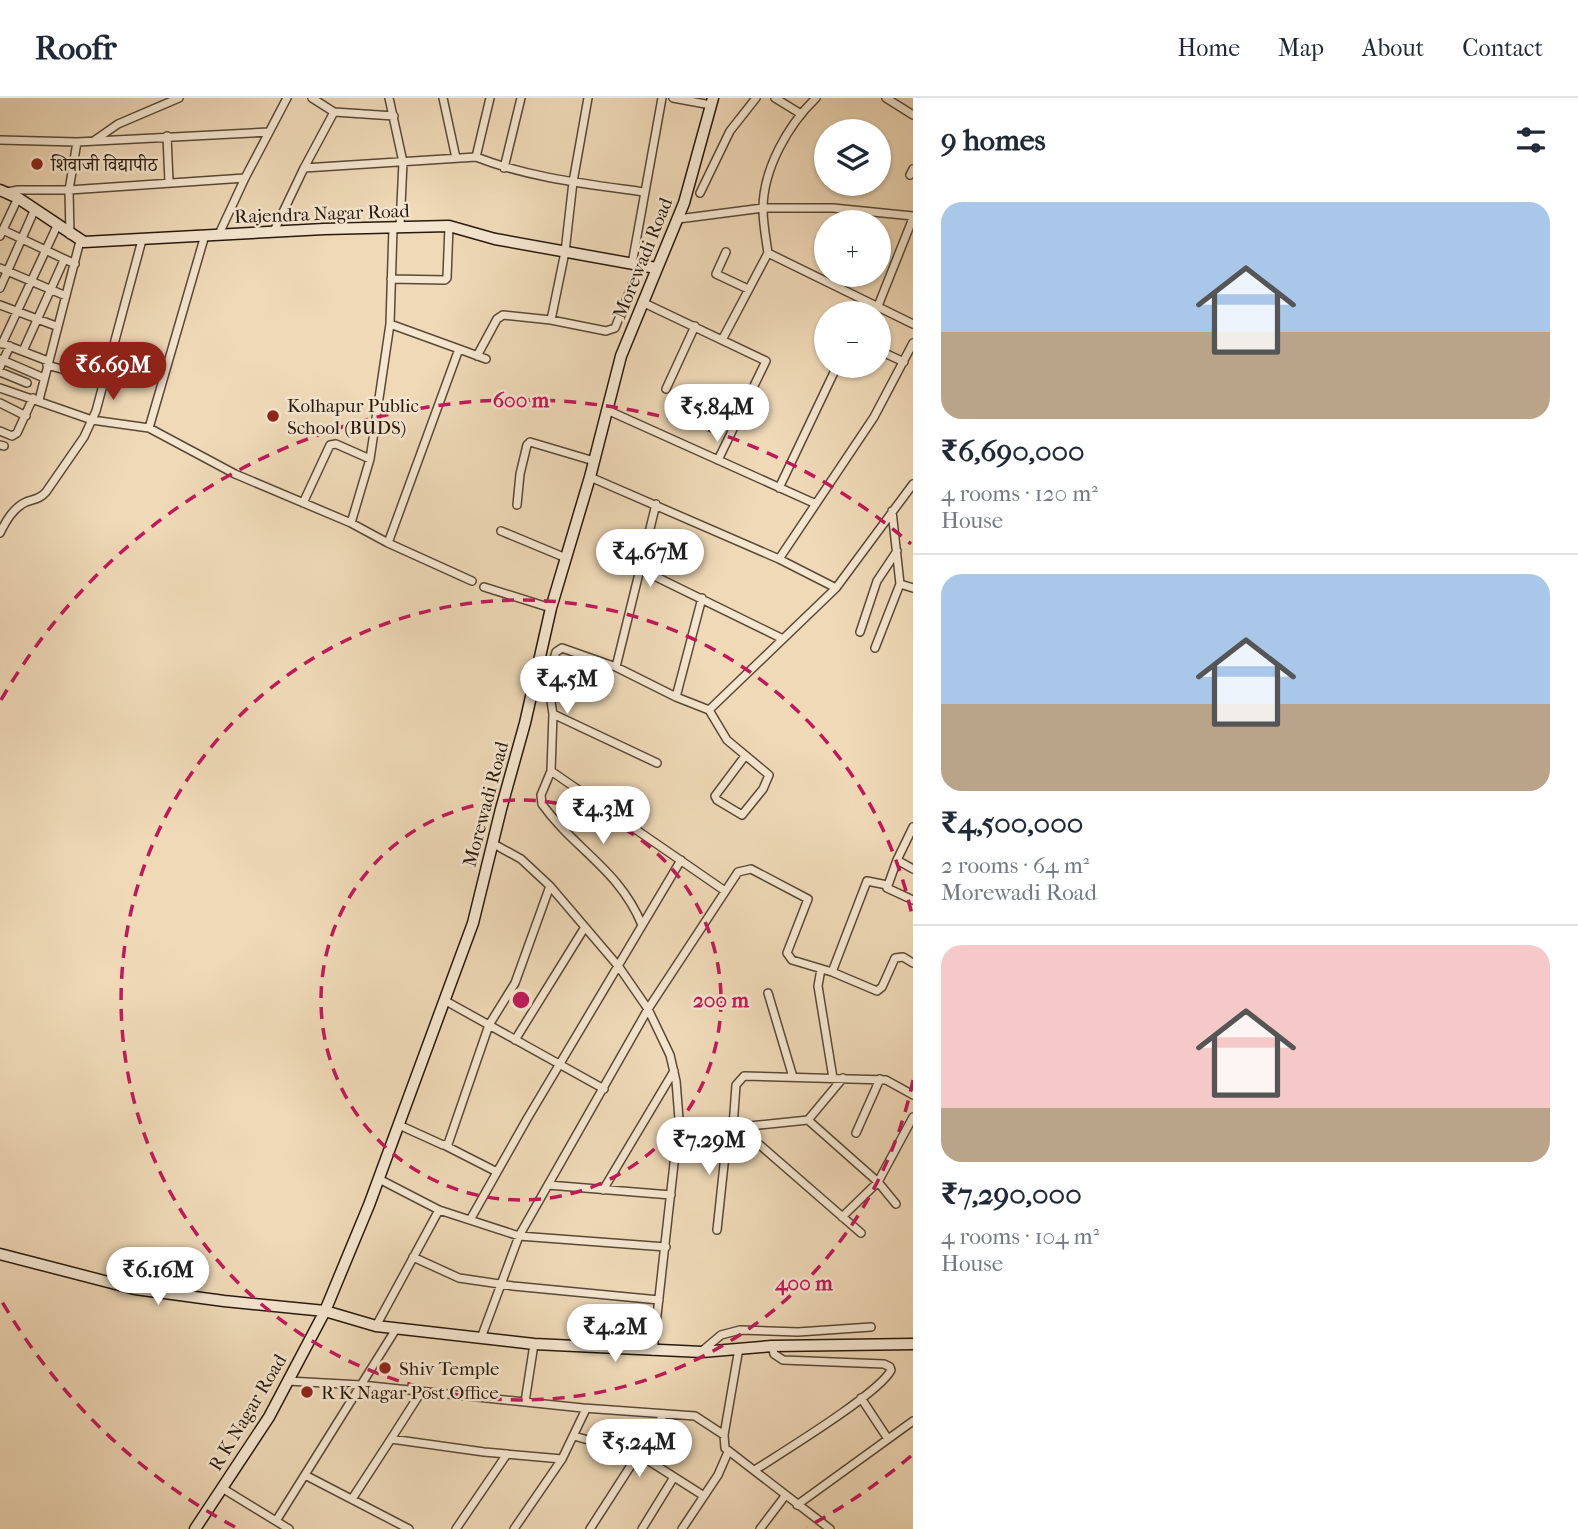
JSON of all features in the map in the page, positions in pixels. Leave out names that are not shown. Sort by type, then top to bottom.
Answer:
[{"type":"street","points":[[94,140],[118,124],[179,98]]},
{"type":"street","points":[[219,234],[287,98]]},
{"type":"street","points":[[312,98],[334,112],[394,116]]},
{"type":"street","points":[[351,523],[370,458],[390,324],[391,279],[403,162],[389,98]]},
{"type":"street","points":[[443,98],[456,158]]},
{"type":"street","points":[[476,157],[490,98]]},
{"type":"street","points":[[505,168],[521,98]]},
{"type":"street","points":[[551,320],[565,252],[573,182],[588,98]]},
{"type":"street","points":[[477,356],[500,316],[551,320],[606,331],[615,328],[630,294],[644,192],[662,98]]},
{"type":"street","points":[[673,98],[712,101]]},
{"type":"street","points":[[700,193],[730,131],[756,98]]},
{"type":"street","points":[[775,98],[801,114]]},
{"type":"street","points":[[722,340],[768,253],[763,208],[772,163],[801,114],[816,98]]},
{"type":"street","points":[[886,98],[913,115]]},
{"type":"street","name":"Morewadi Road","points":[[325,1311],[400,1125],[473,923],[514,760],[543,684],[551,608],[590,477],[621,356],[678,219],[712,101]]},
{"type":"street","points":[[274,232],[334,112]]},
{"type":"street","points":[[0,140],[77,142],[269,132]]},
{"type":"street","points":[[167,136],[169,182]]},
{"type":"street","points":[[70,235],[69,190],[77,142]]},
{"type":"street","points":[[304,168],[476,157],[505,168],[573,182],[644,192]]},
{"type":"street","points":[[4,191],[69,190],[245,178]]},
{"type":"street","points":[[0,431],[15,436],[36,399],[80,241],[4,191]]},
{"type":"street","points":[[18,198],[1,233],[75,264]]},
{"type":"street","points":[[678,219],[763,208],[833,208],[913,217],[880,301]]},
{"type":"street","points":[[0,288],[4,270],[34,211]]},
{"type":"street","points":[[1,364],[4,344],[57,226]]},
{"type":"street","points":[[391,279],[445,280],[449,226]]},
{"type":"street","name":"Rajendra Nagar Road","points":[[80,241],[449,226],[495,239],[656,268]]},
{"type":"street","points":[[149,428],[205,235]]},
{"type":"street","points":[[0,533],[4,517],[46,492],[84,437],[104,381],[142,240]]},
{"type":"street","points":[[726,252],[716,274],[748,289]]},
{"type":"street","points":[[768,253],[868,301]]},
{"type":"street","points":[[23,351],[64,260]]},
{"type":"street","points":[[4,270],[66,296]]},
{"type":"street","points":[[642,302],[766,361],[718,460]]},
{"type":"street","points":[[0,305],[56,327]]},
{"type":"street","points":[[891,313],[913,324]]},
{"type":"street","points":[[390,324],[486,359]]},
{"type":"street","points":[[666,389],[695,326]]},
{"type":"street","points":[[779,559],[874,417],[913,343]]},
{"type":"street","points":[[4,344],[48,363],[104,381]]},
{"type":"street","points":[[388,543],[459,349]]},
{"type":"street","points":[[891,356],[904,362]]},
{"type":"street","points":[[1,364],[44,377]]},
{"type":"street","points":[[1,364],[27,383]]},
{"type":"street","points":[[779,488],[831,378]]},
{"type":"street","points":[[0,388],[92,420],[149,428],[235,474],[351,523],[472,581]]},
{"type":"street","points":[[0,403],[26,416]]},
{"type":"street","points":[[607,410],[816,504]]},
{"type":"street","points":[[517,505],[520,474],[530,442],[593,461]]},
{"type":"street","points":[[303,503],[330,446],[336,444],[370,458]]},
{"type":"street","points":[[590,477],[779,559],[836,588]]},
{"type":"street","points":[[709,710],[836,588],[913,484]]},
{"type":"street","points":[[616,667],[656,504]]},
{"type":"street","points":[[875,648],[900,584],[892,511]]},
{"type":"street","points":[[501,531],[566,558]]},
{"type":"street","points":[[860,632],[877,581],[897,551]]},
{"type":"street","points":[[640,569],[783,639]]},
{"type":"street","points":[[900,584],[913,588]]},
{"type":"street","points":[[484,587],[551,608]]},
{"type":"street","points":[[676,697],[702,598]]},
{"type":"street","points":[[642,925],[633,904],[604,867],[542,804],[541,795],[551,771],[553,714],[543,684],[559,648],[616,667],[709,710],[727,740],[769,775],[763,789],[742,815],[717,800],[715,796],[745,756]]},
{"type":"street","points":[[553,714],[657,763]]},
{"type":"street","points":[[551,771],[725,891]]},
{"type":"street","points":[[913,827],[887,885],[889,890],[913,900]]},
{"type":"street","points":[[492,843],[521,859],[551,886],[619,967],[648,1009],[670,1055],[678,1122],[653,1351]]},
{"type":"street","points":[[470,1220],[681,860]]},
{"type":"street","points":[[897,860],[913,869]]},
{"type":"street","points":[[481,1338],[519,1236],[648,1009],[738,872],[751,869],[806,896],[807,902],[787,956],[792,960],[877,990],[883,987],[895,958],[900,956],[913,963]]},
{"type":"street","points":[[832,972],[867,881],[887,885]]},
{"type":"street","points":[[443,1144],[448,1144],[452,1138],[489,1025],[515,984],[551,886]]},
{"type":"street","points":[[515,1040],[585,927]]},
{"type":"street","points":[[821,969],[818,986],[833,1078]]},
{"type":"street","points":[[768,993],[793,1077]]},
{"type":"street","points":[[444,1000],[604,1089]]},
{"type":"street","points":[[603,1190],[674,1071]]},
{"type":"street","points":[[717,1230],[733,1127],[736,1085],[740,1079],[751,1075],[880,1080],[892,1083],[913,1095]]},
{"type":"street","points":[[808,1120],[843,1078]]},
{"type":"street","points":[[856,1133],[880,1080]]},
{"type":"street","points":[[842,1217],[878,1182],[913,1117]]},
{"type":"street","points":[[678,1122],[733,1127],[802,1118],[808,1120],[878,1182],[896,1204]]},
{"type":"street","points":[[400,1125],[497,1172]]},
{"type":"street","points":[[733,1127],[861,1233]]},
{"type":"street","points":[[379,1180],[439,1210],[519,1236],[666,1247]]},
{"type":"street","points":[[548,1185],[671,1195]]},
{"type":"street","points":[[376,1326],[439,1210]]},
{"type":"street","points":[[0,1254],[135,1289],[325,1311],[376,1326],[534,1344],[702,1352],[772,1346],[913,1344]]},
{"type":"street","points":[[413,1257],[459,1278],[659,1300]]},
{"type":"street","name":"R K Nagar Road","points":[[195,1529],[269,1417],[325,1311]]},
{"type":"street","points":[[702,1352],[722,1335],[740,1329],[797,1332],[871,1327]]},
{"type":"street","points":[[276,1521],[396,1329]]},
{"type":"street","points":[[526,1402],[534,1344]]},
{"type":"street","points":[[755,1471],[860,1398],[891,1370],[887,1365],[792,1361],[776,1357],[772,1346]]},
{"type":"street","points":[[739,1348],[723,1443],[728,1452],[830,1529]]},
{"type":"street","points":[[288,1381],[361,1385],[586,1409],[695,1416],[724,1435]]},
{"type":"street","points":[[352,1499],[421,1392]]},
{"type":"street","points":[[860,1398],[888,1439]]},
{"type":"street","points":[[514,1529],[562,1459],[586,1409]]},
{"type":"street","points":[[590,1529],[664,1414]]},
{"type":"street","points":[[797,1505],[913,1422]]},
{"type":"street","points":[[574,1436],[638,1454],[704,1496]]},
{"type":"street","points":[[391,1439],[562,1459]]},
{"type":"street","points":[[682,1529],[718,1475],[728,1452]]},
{"type":"street","points":[[456,1529],[507,1454]]},
{"type":"street","points":[[305,1475],[409,1529]]},
{"type":"street","points":[[642,1529],[674,1477]]},
{"type":"street","points":[[222,1488],[289,1529]]},
{"type":"street","points":[[760,1529],[785,1496]]},
{"type":"place","name":"शिवाजी विद्यापीठ","points":[[37,164]]},
{"type":"place","name":"Kolhapur Public School (BUDS)","points":[[273,416]]},
{"type":"place","name":"Shiv Temple","points":[[385,1368]]},
{"type":"place","name":"R K Nagar Post Office","points":[[307,1392]]}]
